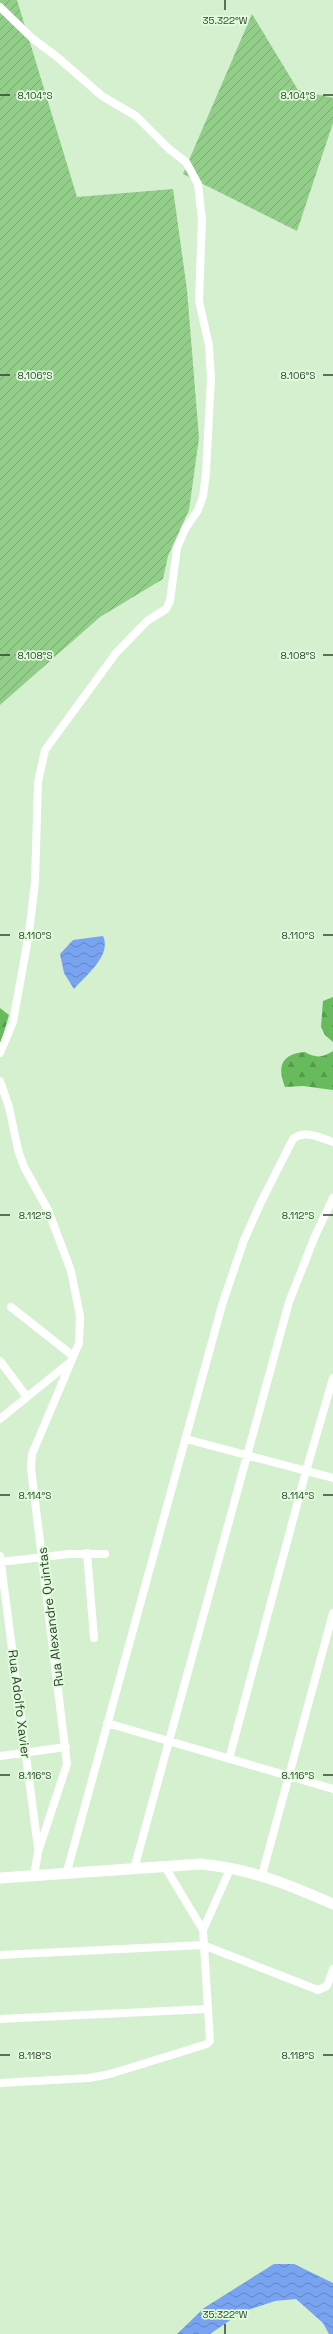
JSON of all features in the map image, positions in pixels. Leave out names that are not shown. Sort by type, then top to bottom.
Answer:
[{"type":"main road","points":[[0,1878],[66,1875],[201,1864],[231,1867],[262,1875],[333,1904]]},
{"type":"street","points":[[0,7],[33,39],[56,56],[102,96],[136,116],[191,168],[198,184],[202,212],[199,301],[209,346],[211,378],[205,486],[198,510],[184,528],[177,548],[170,601],[166,609],[147,621],[116,653],[45,750],[40,765],[37,800],[35,882],[29,933],[13,1022],[0,1053]]},
{"type":"street","name":"Rua Alexandre Quintas","points":[[0,1081],[9,1107],[22,1161],[48,1210],[71,1271],[77,1295],[81,1328],[72,1359],[32,1454],[31,1468],[44,1558],[66,1747],[66,1773],[38,1852],[34,1876]]},
{"type":"street","points":[[66,1875],[222,1305],[244,1240],[261,1202],[293,1139],[297,1135],[304,1134],[333,1142]]},
{"type":"street","points":[[134,1869],[289,1302],[301,1269],[333,1198]]},
{"type":"street","points":[[0,1418],[72,1359],[11,1307]]},
{"type":"street","points":[[0,1361],[27,1397]]},
{"type":"street","points":[[229,1759],[306,1471],[333,1378]]},
{"type":"street","points":[[186,1439],[248,1454],[333,1478]]},
{"type":"street","points":[[87,1553],[94,1638]]},
{"type":"street","points":[[0,1560],[44,1558],[87,1553],[105,1554]]},
{"type":"street","name":"Rua Adolfo Xavier","points":[[0,1560],[38,1852]]},
{"type":"street","points":[[262,1875],[333,1613]]},
{"type":"street","points":[[107,1723],[333,1789]]},
{"type":"street","points":[[0,1756],[66,1747]]},
{"type":"street","points":[[0,2083],[89,2078],[110,2074],[207,2044],[210,2037],[202,1930],[165,1867]]},
{"type":"street","points":[[202,1930],[231,1867]]},
{"type":"street","points":[[0,1955],[203,1945],[312,1989],[322,1989],[327,1986],[333,1969]]},
{"type":"street","points":[[0,2019],[207,2009]]},
{"type":"green space","points":[[0,0],[17,0],[77,197],[173,189],[187,290],[199,438],[189,510],[168,556],[163,579],[100,617],[0,705]]},
{"type":"green space","points":[[252,14],[298,90],[333,98],[333,123],[297,231],[183,174]]},
{"type":"green space","points":[[333,997],[333,1042],[325,1035],[321,1027],[323,1001]]},
{"type":"green space","points":[[0,1008],[9,1015],[0,1045]]},
{"type":"green space","points":[[333,1051],[333,1090],[303,1086],[285,1087],[281,1068],[286,1059],[297,1053],[305,1052],[319,1056],[326,1055]]},
{"type":"water","points":[[103,936],[105,943],[101,957],[91,971],[74,989],[64,973],[60,954],[73,940]]},
{"type":"water","points":[[274,2264],[294,2264],[333,2283],[333,2334],[329,2334],[323,2323],[296,2299],[275,2301],[242,2312],[210,2334],[177,2334],[204,2308]]}]
